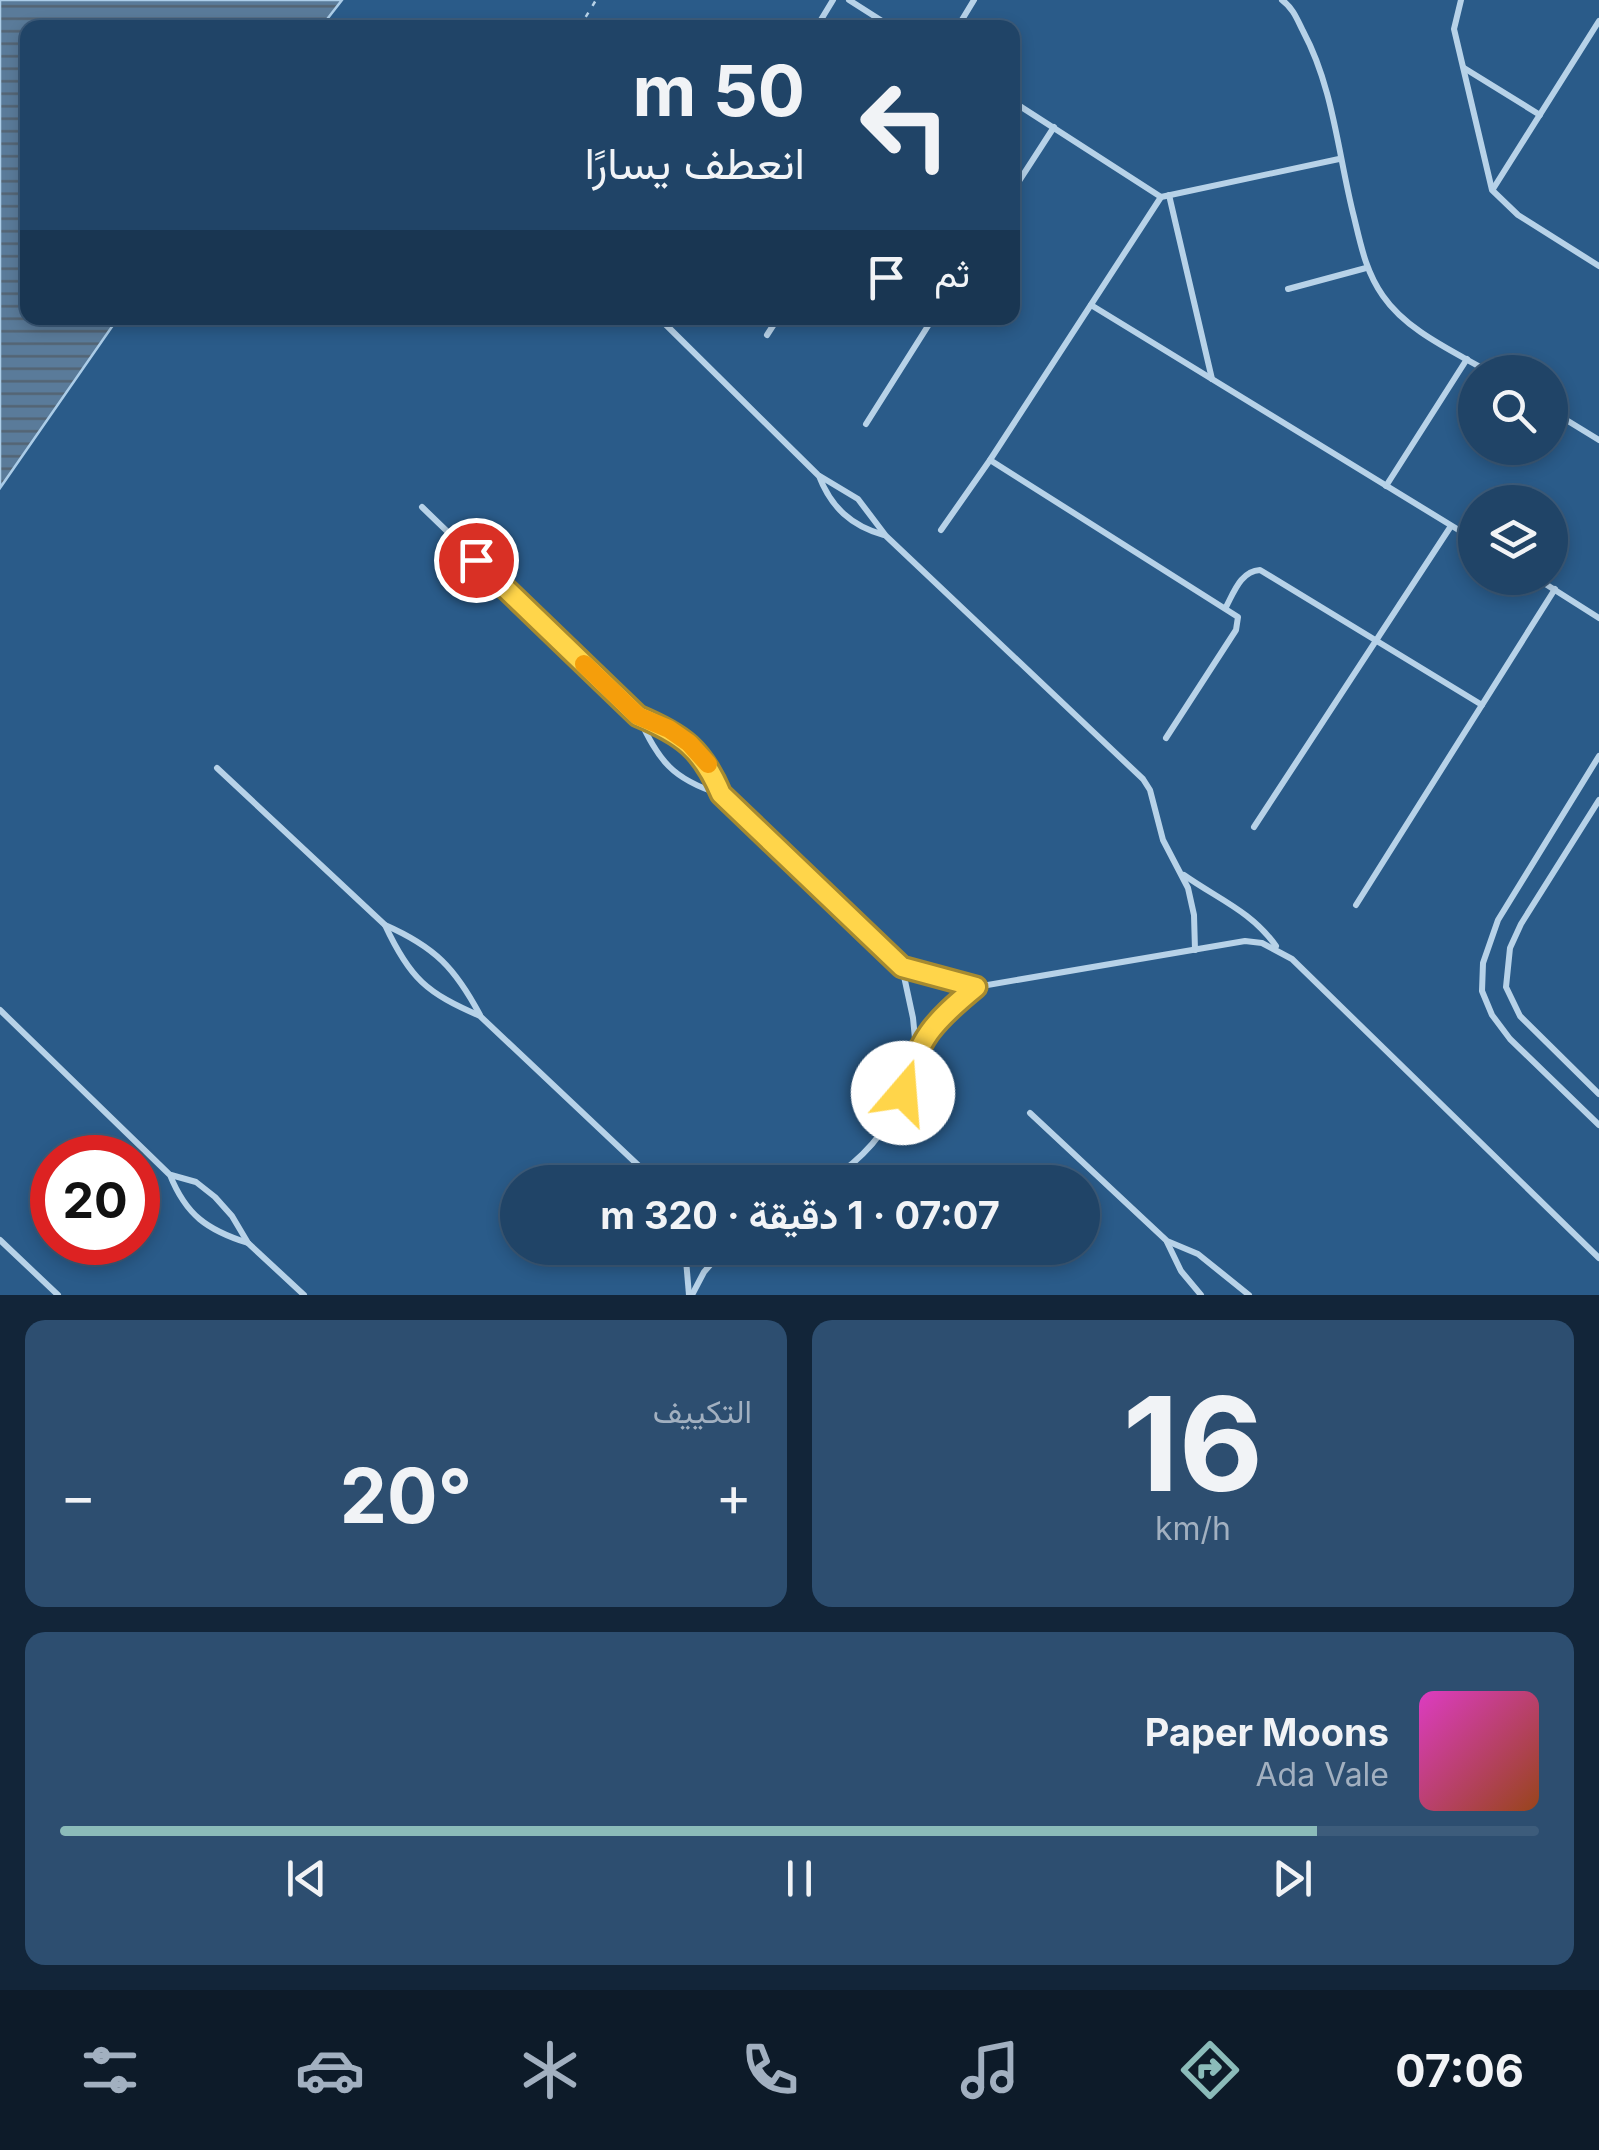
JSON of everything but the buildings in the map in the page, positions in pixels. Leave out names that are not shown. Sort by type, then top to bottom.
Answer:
[{"type":"lane","points":[[849,0],[880,20]]},
{"type":"lane","points":[[1282,0],[1292,3],[1334,115],[1339,159],[1366,268],[1400,317],[1461,355]]},
{"type":"lane","points":[[1460,0],[1454,29],[1492,190],[1518,216],[1598,263]]},
{"type":"lane","points":[[1492,190],[1599,21]]},
{"type":"lane","points":[[1463,68],[1540,115]]},
{"type":"lane","points":[[1020,106],[1165,196],[1212,379]]},
{"type":"lane","points":[[1020,180],[1054,127]]},
{"type":"lane","points":[[941,530],[1165,196],[1339,159]]},
{"type":"lane","points":[[1288,289],[1366,268]]},
{"type":"lane","points":[[1092,305],[1458,530]]},
{"type":"lane","points":[[667,325],[818,475],[858,499],[886,536],[1143,779],[1150,790],[1162,840],[1183,875],[1194,915],[1196,950]]},
{"type":"lane","points":[[767,335],[773,325]]},
{"type":"lane","points":[[866,424],[929,325]]},
{"type":"lane","points":[[1386,486],[1458,373]]},
{"type":"lane","points":[[1568,421],[1599,440]]},
{"type":"lane","points":[[990,460],[1238,616],[1236,630],[1166,738]]},
{"type":"lane","points":[[818,475],[843,515],[870,532],[886,536]]},
{"type":"lane","points":[[422,507],[638,716],[653,748],[669,769],[691,784],[721,794]]},
{"type":"lane","points":[[1254,826],[1451,526]]},
{"type":"lane","points":[[1225,607],[1242,578],[1260,570],[1482,706]]},
{"type":"lane","points":[[1356,905],[1551,595]]},
{"type":"lane","points":[[1564,595],[1599,618]]},
{"type":"lane","points":[[638,716],[669,729],[689,743],[708,764],[721,794],[902,967],[976,987],[1244,942],[1278,949]]},
{"type":"lane","points":[[1599,756],[1498,920],[1483,963],[1482,990],[1492,1015],[1510,1039],[1599,1125]]},
{"type":"lane","points":[[217,768],[385,925],[418,939],[440,956],[461,980],[480,1016],[639,1165]]},
{"type":"lane","points":[[1599,800],[1521,924],[1510,948],[1506,987],[1520,1016],[1599,1094]]},
{"type":"lane","points":[[1183,875],[1237,906],[1260,926],[1278,949],[1599,1258]]},
{"type":"lane","points":[[385,925],[401,960],[417,979],[444,1000],[480,1016]]},
{"type":"lane","points":[[902,967],[916,1050]]},
{"type":"lane","points":[[852,1165],[887,1128],[916,1050],[936,1022],[976,987]]},
{"type":"lane","points":[[0,1010],[170,1175],[180,1200],[198,1219],[220,1234],[248,1243]]},
{"type":"lane","points":[[1030,1114],[1166,1240],[1198,1254],[1249,1295]]},
{"type":"lane","points":[[170,1175],[196,1182],[215,1197],[248,1243],[304,1295]]},
{"type":"lane","points":[[0,1240],[58,1295]]},
{"type":"lane","points":[[1166,1240],[1181,1271],[1201,1295]]},
{"type":"lane","points":[[687,1265],[690,1295]]},
{"type":"lane","points":[[690,1295],[710,1265]]},
{"type":"water","points":[[0,0],[342,0],[326,20],[20,20],[20,325],[113,325],[0,488]]},
{"type":"slow traffic","points":[[584,664],[638,716],[669,729],[708,764]]},
{"type":"route","points":[[476,560],[638,716],[669,729],[689,743],[708,764],[721,794],[902,967],[976,987],[936,1022],[916,1050],[903,1093]]}]
